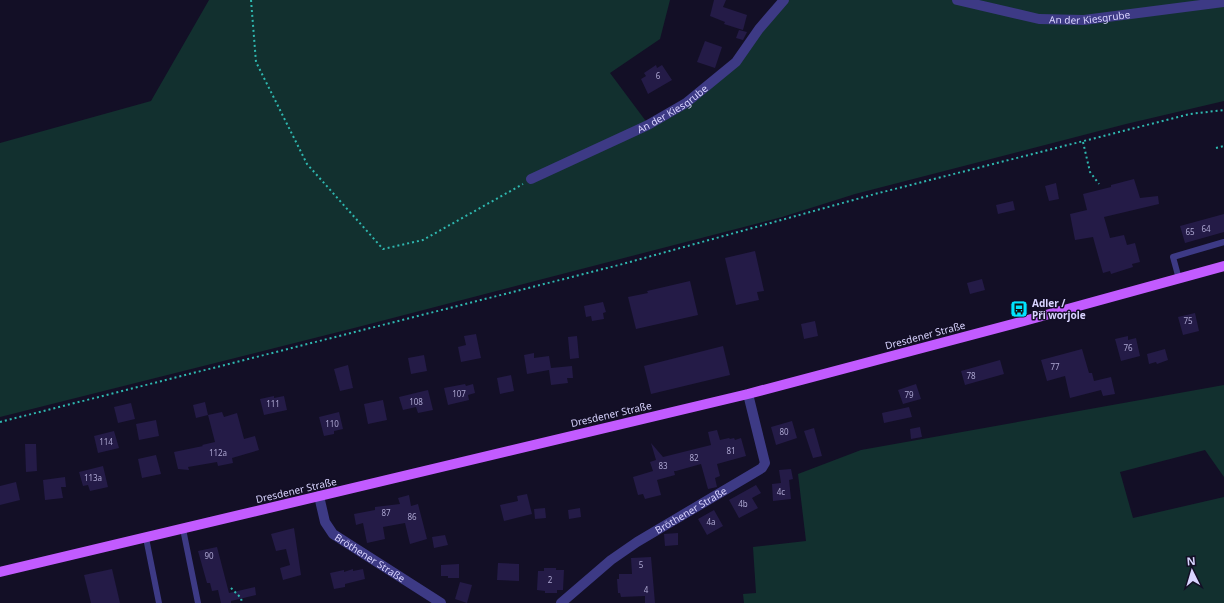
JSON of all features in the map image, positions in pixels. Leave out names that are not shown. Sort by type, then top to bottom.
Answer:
[{"type":"main road","name":"Dresdener Straße","points":[[0,572],[748,394],[1224,266]]},
{"type":"street","name":"An der Kiesgrube","points":[[532,179],[648,125],[686,103],[736,62],[759,29],[784,0]]},
{"type":"street","name":"An der Kiesgrube","points":[[957,0],[1039,19],[1084,20],[1224,2]]},
{"type":"street","name":"Bröthener Straße","points":[[561,603],[612,560],[637,542],[762,468],[765,463],[748,394]]},
{"type":"street","name":"Bröthener Straße","points":[[319,496],[325,522],[333,534],[441,603]]},
{"type":"lane","points":[[1179,279],[1173,257],[1224,242]]},
{"type":"lane","points":[[183,529],[198,603]]},
{"type":"lane","points":[[146,538],[159,603]]},
{"type":"path","points":[[251,0],[256,62],[306,164],[383,249],[423,240],[532,179]]},
{"type":"path","points":[[0,422],[618,265],[875,194],[1190,114],[1224,110]]},
{"type":"path","points":[[1083,142],[1090,172],[1099,184]]},
{"type":"path","points":[[1216,148],[1224,146]]},
{"type":"path","points":[[231,588],[241,598],[242,603]]},
{"type":"green space","points":[[209,0],[670,0],[660,39],[610,73],[648,124],[736,62],[784,0],[1224,0],[1224,101],[1126,124],[855,194],[782,217],[358,327],[0,417],[0,143],[151,101]]},
{"type":"green space","points":[[1224,385],[1224,477],[1205,450],[1120,472],[1133,518],[1224,497],[1224,603],[744,603],[743,594],[756,593],[753,547],[806,541],[798,474],[861,450]]},
{"type":"building","points":[[714,0],[726,0],[723,7],[747,15],[743,30],[724,24],[725,22],[710,16]]},
{"type":"building","points":[[739,30],[747,32],[743,40],[736,38]]},
{"type":"building","points":[[705,41],[722,47],[715,68],[697,62]]},
{"type":"building","points":[[656,65],[657,68],[662,65],[672,80],[648,94],[641,79],[646,76],[644,73]]},
{"type":"building","points":[[1134,179],[1140,198],[1158,196],[1159,204],[1104,217],[1110,238],[1124,235],[1127,245],[1135,243],[1140,262],[1132,264],[1133,267],[1111,274],[1110,271],[1103,273],[1093,237],[1075,240],[1070,214],[1087,210],[1083,194]]},
{"type":"building","points":[[1056,183],[1059,199],[1049,201],[1045,186]]},
{"type":"building","points":[[1013,201],[1015,210],[998,214],[996,205]]},
{"type":"building","points":[[1224,214],[1224,232],[1185,243],[1180,226]]},
{"type":"building","points":[[755,251],[764,291],[757,292],[759,300],[736,305],[725,258]]},
{"type":"building","points":[[982,279],[985,290],[970,294],[967,283]]},
{"type":"building","points":[[690,281],[698,315],[636,329],[628,297]]},
{"type":"building","points":[[603,302],[606,312],[603,313],[604,319],[592,321],[591,316],[586,317],[584,306]]},
{"type":"building","points":[[1195,313],[1199,331],[1183,335],[1178,317]]},
{"type":"building","points":[[815,321],[818,336],[804,339],[801,324]]},
{"type":"building","points":[[476,334],[481,358],[461,362],[458,347],[466,345],[464,336]]},
{"type":"building","points":[[577,336],[579,358],[570,359],[568,337]]},
{"type":"building","points":[[1128,336],[1128,340],[1136,338],[1140,356],[1121,361],[1115,339]]},
{"type":"building","points":[[723,346],[730,375],[651,394],[644,366]]},
{"type":"building","points":[[1082,349],[1089,373],[1092,373],[1094,381],[1111,377],[1115,394],[1103,396],[1101,390],[1070,398],[1065,376],[1047,381],[1041,360]]},
{"type":"building","points":[[1165,349],[1168,360],[1157,364],[1156,362],[1149,364],[1147,354]]},
{"type":"building","points":[[534,353],[534,358],[549,356],[551,368],[572,366],[573,378],[567,378],[568,383],[551,385],[549,370],[527,374],[524,355]]},
{"type":"building","points":[[424,355],[427,371],[411,374],[408,358]]},
{"type":"building","points":[[1000,360],[1004,374],[965,385],[961,371]]},
{"type":"building","points":[[348,365],[353,388],[340,391],[334,369]]},
{"type":"building","points":[[511,375],[514,391],[500,394],[497,378]]},
{"type":"building","points":[[465,384],[466,386],[473,384],[475,393],[468,395],[469,400],[448,405],[444,388]]},
{"type":"building","points":[[916,384],[921,399],[903,404],[898,390]]},
{"type":"building","points":[[428,390],[433,410],[418,413],[416,407],[403,410],[399,397]]},
{"type":"building","points":[[274,396],[274,398],[284,396],[287,410],[264,415],[260,399]]},
{"type":"building","points":[[383,400],[387,420],[368,424],[364,404]]},
{"type":"building","points":[[205,402],[208,415],[196,418],[193,405]]},
{"type":"building","points":[[131,403],[135,419],[118,423],[114,407]]},
{"type":"building","points":[[909,407],[912,417],[884,423],[882,413]]},
{"type":"building","points":[[222,412],[224,417],[237,413],[244,439],[255,436],[259,450],[232,458],[233,463],[218,466],[217,462],[188,467],[189,470],[178,469],[174,452],[215,442],[208,415]]},
{"type":"building","points":[[339,412],[343,429],[334,431],[334,434],[324,436],[319,417]]},
{"type":"building","points":[[156,420],[159,436],[139,440],[136,424]]},
{"type":"building","points":[[792,421],[797,438],[776,445],[771,427]]},
{"type":"building","points":[[920,427],[922,437],[911,439],[910,429]]},
{"type":"building","points":[[814,428],[822,456],[813,458],[804,431]]},
{"type":"building","points":[[717,430],[720,440],[734,438],[735,440],[741,438],[746,456],[717,464],[720,476],[715,478],[717,487],[708,489],[701,464],[674,471],[675,475],[657,480],[661,495],[645,499],[643,494],[638,495],[633,477],[653,471],[650,462],[656,460],[651,443],[663,457],[711,445],[708,432]]},
{"type":"building","points":[[114,431],[119,448],[98,453],[94,436]]},
{"type":"building","points":[[25,444],[36,444],[37,471],[26,472]]},
{"type":"building","points":[[156,455],[161,474],[142,478],[138,459]]},
{"type":"building","points":[[103,466],[108,487],[90,491],[88,485],[83,486],[79,472]]},
{"type":"building","points":[[791,469],[793,479],[789,480],[791,499],[773,501],[772,484],[781,483],[779,470]]},
{"type":"building","points":[[65,477],[66,487],[61,487],[63,498],[45,500],[43,480]]},
{"type":"building","points":[[16,482],[20,500],[0,505],[0,486]]},
{"type":"building","points":[[756,485],[761,493],[752,498],[758,508],[739,518],[729,500]]},
{"type":"building","points":[[527,494],[532,514],[504,521],[500,505],[518,501],[517,496]]},
{"type":"building","points":[[409,495],[411,506],[418,504],[427,539],[410,544],[405,523],[383,527],[385,539],[367,543],[363,523],[356,525],[354,514],[375,510],[375,507],[400,504],[398,498]]},
{"type":"building","points":[[545,508],[546,518],[535,519],[534,509]]},
{"type":"building","points":[[580,508],[581,517],[569,519],[568,510]]},
{"type":"building","points":[[714,510],[723,526],[707,535],[698,519]]},
{"type":"building","points":[[294,528],[301,575],[283,580],[280,568],[290,565],[286,549],[276,551],[271,534]]},
{"type":"building","points":[[678,533],[678,545],[665,546],[664,534]]},
{"type":"building","points":[[445,535],[448,545],[434,548],[432,537]]},
{"type":"building","points":[[217,547],[229,593],[255,587],[256,595],[231,601],[231,603],[221,603],[218,590],[212,591],[210,583],[207,583],[198,551]]},
{"type":"building","points":[[651,557],[655,603],[645,603],[645,596],[621,597],[620,593],[618,593],[617,579],[619,579],[619,574],[632,574],[631,558]]},
{"type":"building","points":[[498,563],[519,564],[519,581],[497,580]]},
{"type":"building","points":[[459,564],[459,578],[448,578],[448,576],[441,576],[441,565]]},
{"type":"building","points":[[544,568],[564,570],[563,590],[557,590],[557,593],[545,593],[545,591],[537,590],[538,571],[544,571]]},
{"type":"building","points":[[112,569],[120,603],[91,603],[84,575]]},
{"type":"building","points":[[353,569],[353,571],[363,569],[365,579],[345,584],[345,587],[334,589],[330,573],[344,570],[344,572]]},
{"type":"building","points":[[460,582],[472,585],[467,603],[455,599]]},
{"type":"place","name":"Adler / Při worjole","points":[[1019,309]]}]
